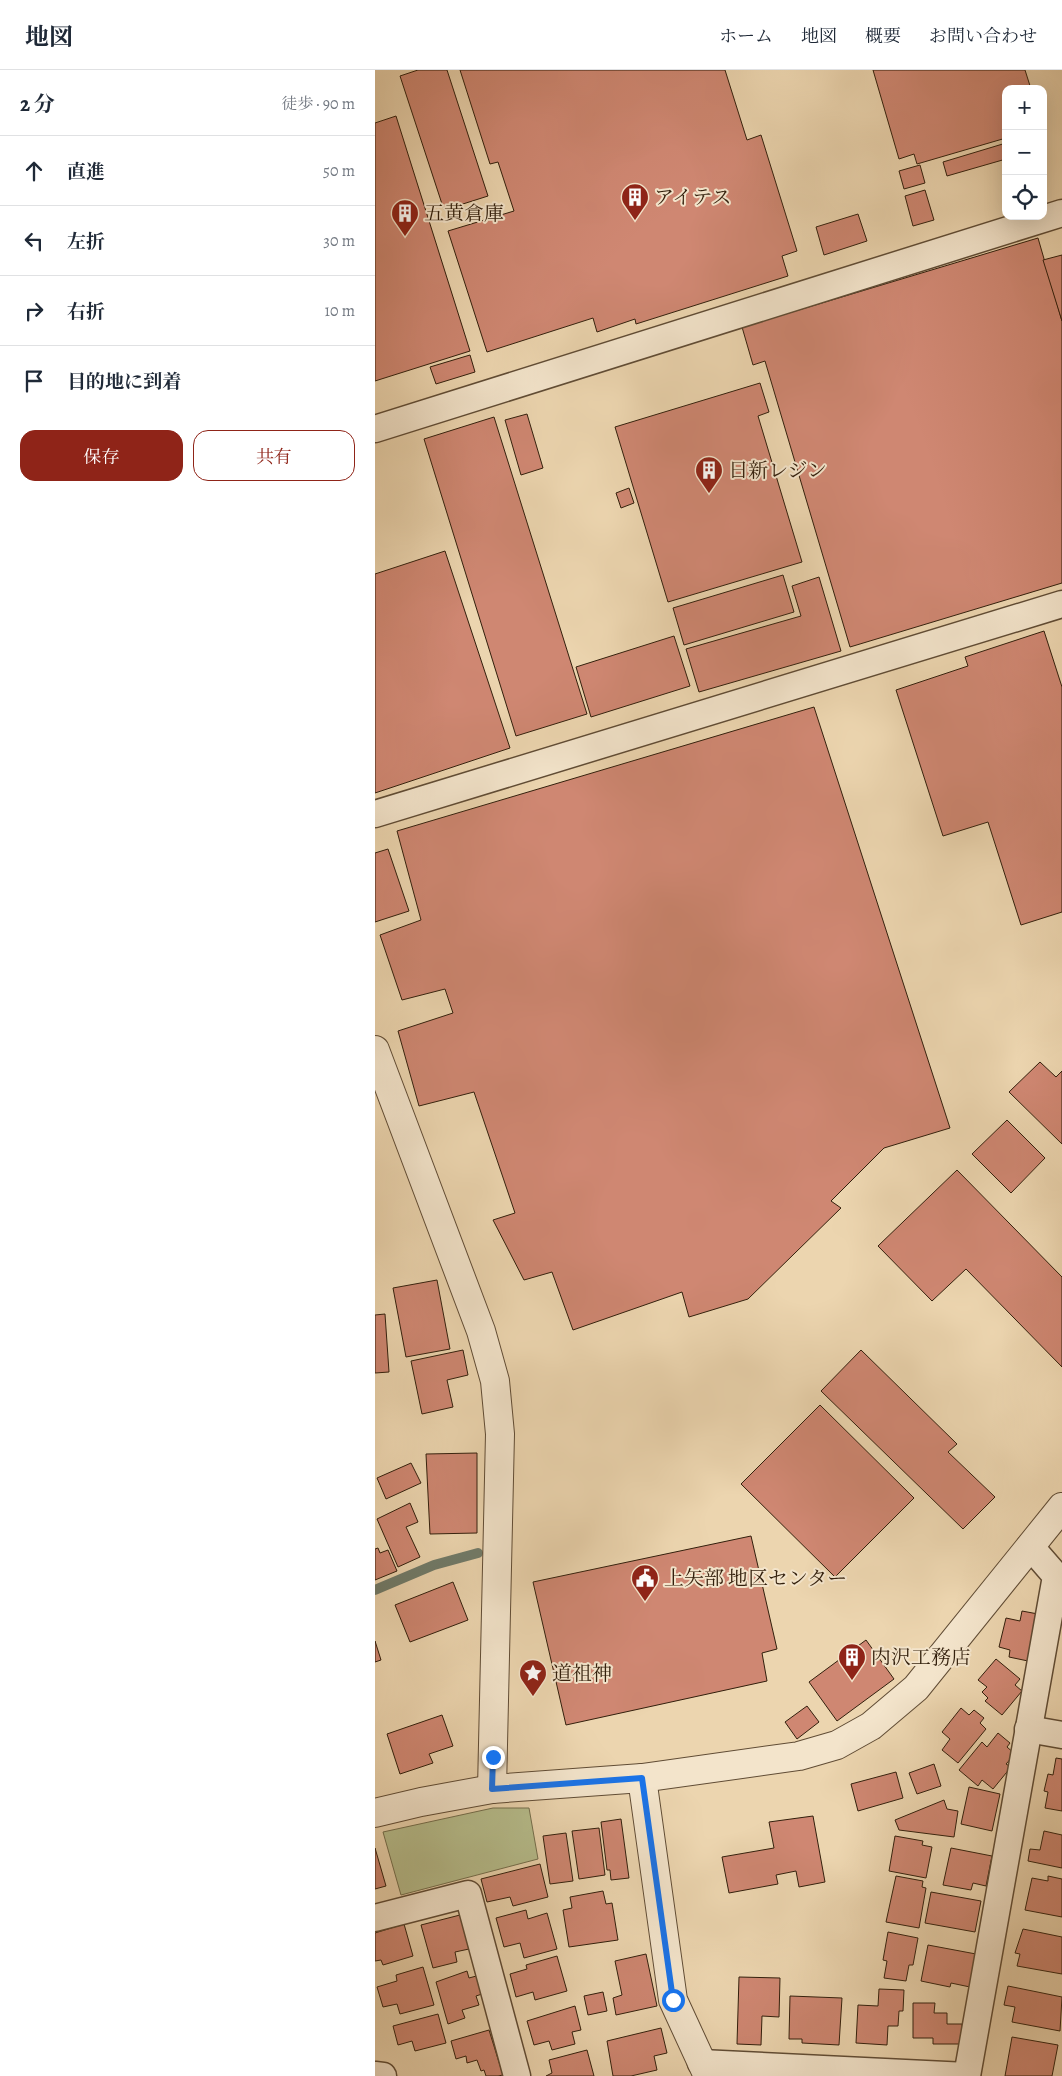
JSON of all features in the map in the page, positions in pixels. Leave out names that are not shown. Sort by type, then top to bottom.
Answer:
[{"type":"street","points":[[375,429],[1062,213]]},
{"type":"street","points":[[375,814],[1062,604]]},
{"type":"street","points":[[375,1050],[481,1331],[495,1381],[500,1434],[492,1789]]},
{"type":"street","points":[[375,1813],[421,1802],[492,1789],[642,1778],[799,1756],[837,1746],[871,1726],[916,1688],[1062,1507]]},
{"type":"street","points":[[642,1778],[673,2000],[704,2070],[967,2076],[1056,1576],[1030,1546]]},
{"type":"street","points":[[1028,1729],[1062,1735]]},
{"type":"street","points":[[375,1918],[468,1894],[517,2076]]},
{"type":"street","points":[[375,2075],[383,2076]]},
{"type":"green space","points":[[493,1808],[529,1808],[538,1859],[401,1895],[383,1832]]},
{"type":"building","points":[[418,70],[447,70],[488,196],[444,210],[400,76]]},
{"type":"building","name":"アイテス","points":[[460,70],[725,70],[747,140],[761,135],[797,251],[782,256],[788,276],[636,324],[635,319],[597,332],[593,318],[487,352],[448,231],[514,211],[498,162],[490,164]]},
{"type":"building","points":[[873,70],[1025,70],[1030,85],[1002,85],[1002,139],[917,164],[914,154],[899,159]]},
{"type":"building","name":"五黄倉庫","points":[[396,116],[470,351],[375,381],[375,123]]},
{"type":"building","points":[[1002,144],[1002,160],[947,176],[943,162]]},
{"type":"building","points":[[920,165],[925,183],[904,189],[899,171]]},
{"type":"building","points":[[925,190],[934,220],[913,226],[905,196]]},
{"type":"building","points":[[858,214],[867,241],[824,255],[816,227]]},
{"type":"building","points":[[1038,238],[1062,321],[1062,583],[850,647],[765,361],[753,365],[742,327]]},
{"type":"building","points":[[1062,255],[1062,321],[1043,260]]},
{"type":"building","points":[[470,355],[475,372],[436,384],[430,367]]},
{"type":"building","name":"日新レジン","points":[[760,383],[769,412],[758,416],[802,562],[668,602],[615,427]]},
{"type":"building","points":[[527,414],[543,468],[521,475],[505,420]]},
{"type":"building","points":[[494,417],[587,714],[516,736],[424,439]]},
{"type":"building","points":[[629,488],[634,503],[621,508],[616,493]]},
{"type":"building","points":[[445,551],[510,748],[375,793],[375,574]]},
{"type":"building","points":[[783,575],[794,612],[684,645],[673,608]]},
{"type":"building","points":[[819,577],[841,651],[699,692],[686,649],[801,616],[792,586]]},
{"type":"building","points":[[1044,631],[1062,687],[1062,912],[1021,925],[988,822],[943,836],[896,690],[968,666],[965,657]]},
{"type":"building","points":[[674,636],[690,686],[591,717],[576,667]]},
{"type":"building","points":[[814,707],[950,1128],[884,1148],[831,1201],[841,1208],[748,1299],[689,1317],[682,1292],[573,1330],[552,1272],[524,1280],[493,1220],[515,1213],[474,1092],[419,1106],[398,1031],[453,1013],[445,989],[402,1000],[380,935],[421,920],[397,831]]},
{"type":"building","points":[[388,849],[409,911],[375,922],[375,853]]},
{"type":"building","points":[[1040,1062],[1056,1077],[1062,1071],[1062,1144],[1009,1092]]},
{"type":"building","points":[[1007,1120],[1045,1158],[1011,1193],[972,1154]]},
{"type":"building","points":[[957,1170],[1062,1277],[1062,1367],[966,1269],[932,1301],[878,1246]]},
{"type":"building","points":[[437,1280],[450,1349],[406,1357],[393,1288]]},
{"type":"building","points":[[385,1314],[389,1372],[375,1373],[375,1315]]},
{"type":"building","points":[[463,1350],[468,1375],[447,1380],[453,1407],[422,1414],[411,1361]]},
{"type":"building","points":[[861,1350],[957,1444],[948,1452],[995,1497],[963,1529],[821,1391]]},
{"type":"building","points":[[820,1405],[914,1498],[835,1577],[741,1484]]},
{"type":"building","points":[[477,1453],[477,1533],[430,1534],[426,1454]]},
{"type":"building","points":[[411,1463],[421,1483],[386,1499],[377,1478]]},
{"type":"building","points":[[410,1503],[418,1522],[406,1527],[420,1557],[398,1567],[377,1519]]},
{"type":"building","points":[[751,1536],[777,1649],[762,1653],[767,1681],[566,1725],[533,1582]]},
{"type":"building","points":[[378,1548],[380,1553],[388,1550],[397,1571],[375,1580],[375,1549]]},
{"type":"building","points":[[453,1582],[468,1620],[410,1642],[395,1605]]},
{"type":"building","points":[[1022,1611],[1038,1614],[1028,1661],[1009,1657],[1010,1650],[999,1647],[1006,1618],[1020,1621]]},
{"type":"building","name":"内沢工務店","points":[[866,1640],[894,1679],[837,1721],[809,1682]]},
{"type":"building","points":[[375,1641],[381,1660],[375,1662]]},
{"type":"building","points":[[996,1659],[1020,1679],[1015,1685],[1022,1691],[1002,1715],[985,1701],[988,1698],[982,1692],[987,1687],[978,1680]]},
{"type":"building","points":[[807,1706],[819,1722],[797,1739],[785,1722]]},
{"type":"building","points":[[961,1708],[969,1715],[974,1710],[984,1718],[980,1723],[986,1729],[958,1763],[942,1750],[950,1739],[942,1732]]},
{"type":"building","points":[[442,1715],[453,1746],[429,1754],[433,1763],[400,1774],[387,1734]]},
{"type":"building","points":[[998,1733],[1010,1743],[1007,1747],[1015,1754],[1006,1764],[1011,1767],[993,1789],[982,1780],[978,1786],[959,1770],[982,1742],[987,1747]]},
{"type":"building","points":[[1056,1758],[1062,1759],[1062,1811],[1045,1808],[1048,1792],[1044,1791],[1048,1774],[1053,1775]]},
{"type":"building","points":[[934,1764],[941,1786],[917,1794],[909,1773]]},
{"type":"building","points":[[896,1772],[903,1798],[858,1811],[851,1784]]},
{"type":"building","points":[[969,1787],[1000,1794],[992,1831],[961,1824]]},
{"type":"building","points":[[944,1800],[947,1809],[958,1811],[954,1837],[899,1830],[895,1820]]},
{"type":"building","points":[[813,1816],[825,1882],[799,1887],[796,1871],[776,1875],[778,1884],[729,1893],[722,1857],[774,1848],[769,1822]]},
{"type":"building","points":[[621,1819],[629,1878],[611,1880],[610,1870],[607,1870],[601,1822]]},
{"type":"building","points":[[599,1828],[605,1875],[579,1879],[572,1831]]},
{"type":"building","points":[[1044,1831],[1062,1835],[1062,1868],[1028,1861],[1030,1849],[1040,1850]]},
{"type":"building","points":[[566,1833],[573,1881],[550,1884],[543,1836]]},
{"type":"building","points":[[895,1836],[923,1841],[922,1845],[932,1847],[926,1878],[889,1871]]},
{"type":"building","points":[[375,1848],[386,1886],[375,1889]]},
{"type":"building","points":[[951,1848],[992,1856],[986,1886],[973,1883],[971,1890],[943,1885]]},
{"type":"building","points":[[540,1864],[548,1897],[513,1906],[510,1897],[487,1902],[481,1879]]},
{"type":"building","points":[[896,1876],[923,1881],[922,1887],[926,1888],[919,1928],[886,1922]]},
{"type":"building","points":[[1048,1876],[1062,1879],[1062,1917],[1025,1910],[1032,1878],[1048,1881]]},
{"type":"building","points":[[603,1891],[606,1904],[612,1903],[618,1940],[569,1947],[563,1910],[572,1908],[570,1897]]},
{"type":"building","points":[[931,1892],[981,1901],[975,1932],[925,1923]]},
{"type":"building","points":[[526,1910],[528,1919],[547,1913],[557,1949],[524,1958],[520,1943],[504,1947],[496,1918]]},
{"type":"building","points":[[460,1915],[469,1949],[455,1952],[457,1962],[433,1968],[421,1925]]},
{"type":"building","points":[[404,1924],[413,1956],[383,1965],[381,1960],[375,1961],[375,1933]]},
{"type":"building","points":[[1023,1929],[1062,1937],[1062,1974],[1017,1966],[1020,1954],[1015,1953]]},
{"type":"building","points":[[888,1932],[918,1938],[913,1965],[909,1965],[906,1981],[884,1978],[887,1961],[883,1960]]},
{"type":"building","points":[[928,1945],[976,1954],[970,1987],[951,1983],[950,1987],[921,1981]]},
{"type":"building","points":[[646,1954],[657,2006],[616,2015],[613,1998],[622,1995],[615,1961]]},
{"type":"building","points":[[557,1956],[567,1991],[535,2000],[533,1992],[516,1997],[510,1974],[527,1969],[526,1965]]},
{"type":"building","points":[[423,1967],[434,2005],[400,2014],[397,2004],[383,2007],[377,1987],[397,1981],[396,1975]]},
{"type":"building","points":[[467,1971],[469,1978],[480,1975],[485,1993],[476,1996],[479,2005],[462,2010],[465,2018],[448,2024],[436,1982]]},
{"type":"building","points":[[739,1977],[780,1978],[779,2017],[762,2016],[761,2045],[737,2044]]},
{"type":"building","points":[[1008,1986],[1062,1997],[1060,2031],[1012,2022],[1015,2007],[1004,2005]]},
{"type":"building","points":[[879,1989],[904,1990],[903,2011],[899,2011],[898,2026],[888,2026],[887,2045],[856,2043],[858,2005],[878,2006]]},
{"type":"building","points":[[603,1992],[607,2011],[588,2015],[584,1996]]},
{"type":"building","points":[[790,1996],[842,1998],[839,2045],[802,2043],[802,2039],[789,2039]]},
{"type":"building","points":[[913,2003],[935,2003],[934,2013],[947,2013],[947,2024],[962,2024],[962,2044],[933,2044],[933,2038],[913,2038]]},
{"type":"building","points":[[575,2006],[581,2030],[572,2032],[575,2044],[552,2050],[549,2041],[534,2045],[527,2021]]},
{"type":"building","points":[[438,2014],[446,2043],[415,2051],[412,2041],[398,2045],[393,2026]]},
{"type":"building","points":[[661,2028],[667,2053],[654,2056],[657,2070],[631,2076],[613,2076],[607,2041]]},
{"type":"building","points":[[489,2030],[503,2075],[486,2076],[484,2070],[481,2071],[477,2060],[467,2063],[466,2056],[456,2059],[451,2041]]},
{"type":"building","points":[[1012,2037],[1058,2045],[1052,2076],[1005,2076]]},
{"type":"building","points":[[587,2050],[594,2076],[546,2076],[552,2073],[549,2060]]},
{"type":"waterway","points":[[375,1590],[434,1565],[478,1553]]},
{"type":"place","name":"アイテス","points":[[635,221]]},
{"type":"place","name":"五黄倉庫","points":[[405,237]]},
{"type":"place","name":"日新レジン","points":[[709,494]]},
{"type":"place","name":"上矢部 地区センター","points":[[645,1602]]},
{"type":"place","name":"内沢工務店","points":[[852,1681]]},
{"type":"place","name":"道祖神","points":[[533,1697]]},
{"type":"route","points":[[493,1757],[492,1789],[642,1778],[673,2000]]}]
